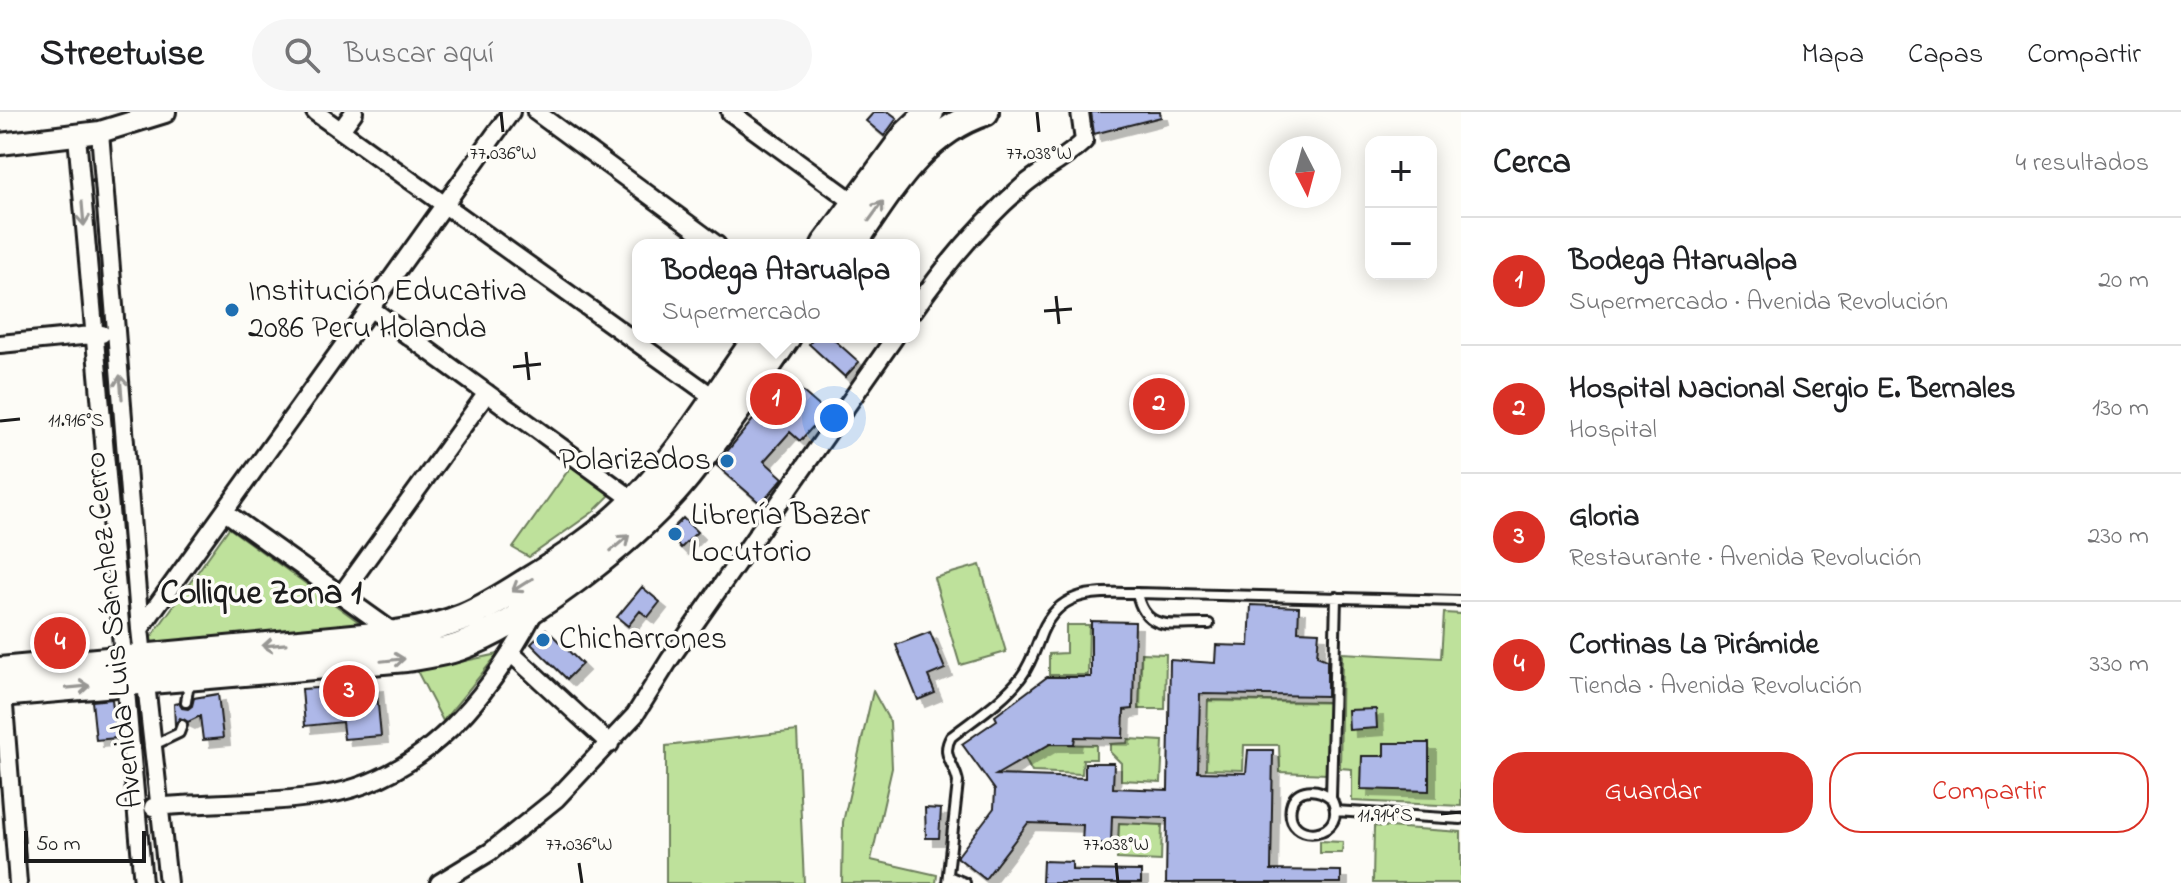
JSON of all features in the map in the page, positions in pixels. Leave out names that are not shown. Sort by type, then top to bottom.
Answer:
[{"type":"main road","points":[[856,239],[901,177],[935,138],[951,126],[985,112]]},
{"type":"main road","points":[[829,239],[925,113]]},
{"type":"main road","points":[[134,670],[188,690],[432,654],[459,647],[485,635],[539,604],[653,514],[686,477],[755,343]]},
{"type":"main road","points":[[1,679],[134,670],[445,626],[497,600],[581,546],[635,501],[781,343]]},
{"type":"street","points":[[0,144],[100,132],[165,112]]},
{"type":"street","points":[[315,112],[632,340]]},
{"type":"street","points":[[341,130],[354,112]]},
{"type":"street","points":[[140,629],[511,112]]},
{"type":"street","points":[[536,112],[709,239]]},
{"type":"street","points":[[730,112],[855,203]]},
{"type":"street","points":[[920,302],[977,230],[1002,204],[1084,141],[1080,112]]},
{"type":"street","name":"Avenida Luis Sánchez Cerro","points":[[100,132],[140,629],[134,670],[154,745],[168,883]]},
{"type":"street","name":"Avenida Luis Sánchez Cerro","points":[[77,136],[94,335],[134,670],[137,808],[143,883]]},
{"type":"street","points":[[370,308],[635,501]]},
{"type":"street","points":[[0,344],[116,332]]},
{"type":"street","points":[[637,343],[724,405]]},
{"type":"street","points":[[439,883],[490,852],[556,799],[635,715],[670,659],[891,343]]},
{"type":"street","points":[[341,595],[487,393]]},
{"type":"street","points":[[225,512],[396,634]]},
{"type":"street","points":[[137,808],[291,800],[356,788],[391,774],[414,761],[436,742],[481,693],[512,654],[539,604]]},
{"type":"street","points":[[512,654],[610,744]]},
{"type":"street","points":[[1,679],[18,883]]},
{"type":"lane","points":[[965,883],[948,879],[958,782],[945,746],[951,737],[1021,678],[1045,625],[1056,609],[1074,597],[1093,593],[1137,593],[1461,601]]},
{"type":"lane","points":[[1137,593],[1140,610],[1156,622],[1209,624]]},
{"type":"lane","points":[[1331,798],[1319,790],[1304,791],[1293,801],[1291,815],[1298,828],[1312,834],[1319,833],[1331,825],[1335,811],[1331,798],[1336,597]]},
{"type":"lane","points":[[154,745],[179,733],[182,725]]},
{"type":"lane","points":[[1335,811],[1461,819]]},
{"type":"green space","points":[[572,465],[612,493],[593,512],[529,557],[513,548]]},
{"type":"green space","points":[[229,528],[363,625],[147,643]]},
{"type":"green space","points":[[980,565],[1006,652],[960,665],[934,578]]},
{"type":"green space","points":[[1444,613],[1461,614],[1461,806],[1352,801],[1352,769],[1340,768],[1342,653],[1441,658]]},
{"type":"green space","points":[[1066,625],[1089,625],[1088,675],[1049,675],[1049,654],[1066,653]]},
{"type":"green space","points":[[1141,653],[1166,654],[1165,709],[1139,709]]},
{"type":"green space","points":[[498,654],[443,721],[417,671]]},
{"type":"green space","points":[[873,691],[890,722],[892,768],[871,860],[937,875],[936,883],[842,883],[843,822]]},
{"type":"green space","points":[[1208,700],[1329,702],[1327,774],[1280,772],[1279,745],[1244,745],[1243,770],[1206,769]]},
{"type":"green space","points":[[797,731],[804,883],[666,883],[666,746]]},
{"type":"green space","points":[[1128,739],[1163,741],[1161,782],[1121,780],[1121,763],[1110,752],[1110,744],[1127,743]]},
{"type":"green space","points":[[1050,744],[1096,745],[1096,759],[1083,759],[1082,774],[1032,772],[1025,759]]},
{"type":"green space","points":[[1119,823],[1162,825],[1161,861],[1117,859]]},
{"type":"green space","points":[[1374,826],[1461,832],[1461,883],[1373,883]]},
{"type":"green space","points":[[1320,841],[1343,842],[1342,853],[1320,853]]},
{"type":"building","points":[[874,112],[889,112],[897,118],[884,136],[866,121]]},
{"type":"building","points":[[1091,112],[1160,112],[1161,117],[1094,134]]},
{"type":"building","points":[[838,343],[859,362],[845,377],[809,344]]},
{"type":"building","points":[[787,378],[826,412],[800,441],[790,432],[764,461],[783,478],[761,504],[716,465]]},
{"type":"building","points":[[683,518],[697,532],[681,548],[667,534]]},
{"type":"building","points":[[642,587],[660,602],[648,617],[640,611],[628,626],[617,617]]},
{"type":"building","points":[[1251,605],[1299,607],[1298,631],[1319,632],[1317,656],[1327,660],[1327,696],[1200,694],[1198,772],[1246,773],[1248,750],[1273,750],[1271,870],[1341,871],[1341,883],[1166,883],[1167,818],[1112,816],[1111,844],[1082,843],[1083,825],[1028,823],[985,879],[957,857],[994,808],[995,790],[962,744],[997,720],[995,716],[1047,677],[1091,677],[1091,621],[1135,622],[1133,709],[1124,710],[1123,738],[1075,737],[1074,744],[1050,744],[996,775],[1085,778],[1085,763],[1114,763],[1113,788],[1168,790],[1170,660],[1215,663],[1216,645],[1249,646]]},
{"type":"building","points":[[546,629],[582,664],[567,679],[531,644]]},
{"type":"building","points":[[930,632],[945,669],[928,676],[935,693],[918,700],[896,645]]},
{"type":"building","points":[[376,684],[381,736],[344,739],[342,722],[305,726],[302,689]]},
{"type":"building","points":[[218,694],[223,738],[203,740],[200,716],[188,722],[180,718],[175,725],[174,704],[179,703],[182,708],[188,709],[194,698]]},
{"type":"building","points":[[112,699],[116,738],[96,740],[92,701]]},
{"type":"building","points":[[1376,709],[1377,728],[1349,730],[1348,710]]},
{"type":"building","points":[[1384,743],[1429,743],[1429,791],[1361,789],[1362,756],[1384,756]]},
{"type":"building","points":[[925,808],[941,809],[939,838],[926,838]]},
{"type":"building","points":[[1043,861],[1072,862],[1072,870],[1141,871],[1141,883],[1042,883]]},
{"type":"place","name":"Institución Educativa 2086 Peru Holanda","points":[[232,310]]},
{"type":"place","name":"Bodega Atarualpa","points":[[776,399]]},
{"type":"place","name":"Hospital Nacional Sergio E. Bernales","points":[[1159,404]]},
{"type":"place","name":"Polarizados","points":[[727,461]]},
{"type":"place","name":"Librería Bazar Locutorio","points":[[675,534]]},
{"type":"place","name":"Chicharrones","points":[[543,640]]},
{"type":"place","name":"Cortinas La Pirámide","points":[[60,643]]},
{"type":"place","name":"Gloria","points":[[349,691]]},
{"type":"district","name":"Collique Zona 1","points":[[261,595]]}]
